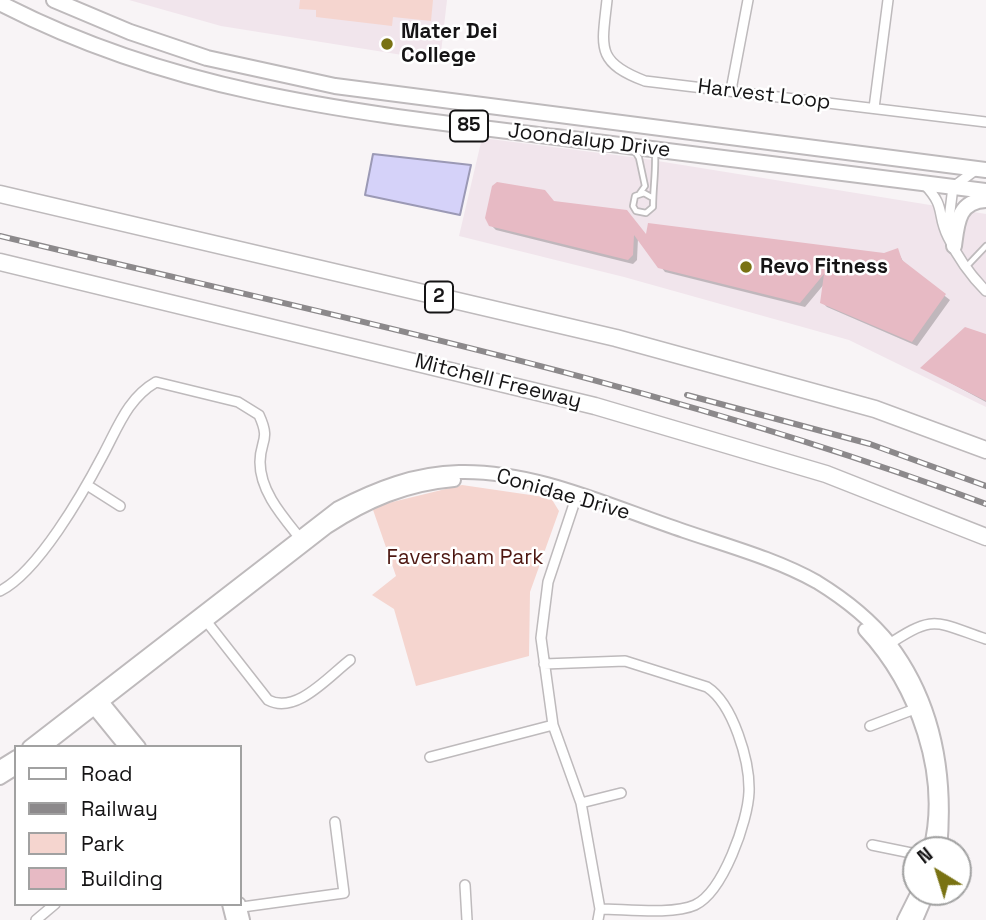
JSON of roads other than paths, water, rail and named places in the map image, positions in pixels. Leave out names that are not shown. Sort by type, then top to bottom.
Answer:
[{"type":"highway","name":"2","points":[[0,194],[617,338],[875,409],[986,450]]},
{"type":"highway","name":"Mitchell Freeway","points":[[0,262],[595,406],[826,474],[986,537]]},
{"type":"main road","name":"Joondalup Drive","points":[[54,0],[130,32],[207,58],[335,86],[981,169]]},
{"type":"main road","name":"Joondalup Drive","points":[[0,3],[115,53],[198,81],[330,109],[986,191]]},
{"type":"main road","points":[[620,123],[644,134],[655,150]]},
{"type":"main road","points":[[950,241],[960,213],[973,201],[986,200]]},
{"type":"street","name":"Harvest Loop","points":[[607,0],[602,47],[610,62],[623,72],[645,81],[986,122]]},
{"type":"street","points":[[731,90],[748,0]]},
{"type":"street","points":[[874,108],[888,0]]},
{"type":"street","points":[[950,241],[953,187],[981,169]]},
{"type":"street","points":[[924,184],[939,200],[950,241],[986,291]]},
{"type":"street","points":[[0,591],[11,586],[34,562],[87,485],[132,400],[156,382],[237,402],[259,415],[266,441],[260,459],[262,480],[301,540]]},
{"type":"street","name":"Conidae Drive","points":[[32,745],[95,701],[338,508],[372,491],[434,473],[505,475],[787,566],[843,599],[886,647],[920,707],[939,752],[943,783],[941,836]]},
{"type":"street","points":[[87,485],[120,506]]},
{"type":"street","points":[[575,498],[548,582],[541,638],[552,726],[581,803],[600,909],[598,920]]},
{"type":"street","points":[[203,617],[268,700],[279,706],[294,703],[350,660]]},
{"type":"street","points":[[886,647],[919,625],[930,622],[986,639]]},
{"type":"street","points":[[544,664],[625,661],[707,687],[718,694],[730,711],[749,780],[745,813],[725,870],[705,899],[682,909],[600,909]]},
{"type":"street","points":[[95,701],[126,745]]},
{"type":"street","points":[[95,701],[137,745]]},
{"type":"street","name":"Conidae Drive","points":[[46,745],[95,701]]},
{"type":"street","points":[[870,726],[920,707]]},
{"type":"street","name":"Conidae Drive","points":[[920,707],[936,806],[932,836]]},
{"type":"street","points":[[430,757],[552,726]]},
{"type":"street","points":[[581,803],[621,793]]},
{"type":"street","points":[[234,909],[344,893],[335,822]]},
{"type":"street","points":[[872,845],[902,852]]},
{"type":"street","points":[[465,885],[467,920]]},
{"type":"street","points":[[36,920],[53,906]]},
{"type":"street","points":[[234,909],[243,920]]},
{"type":"lane","points":[[632,146],[639,158],[644,177],[645,186],[635,196],[633,206],[640,214],[653,207],[652,180],[658,169],[655,150]]},
{"type":"lane","points":[[640,193],[651,197]]},
{"type":"lane","points":[[967,267],[986,246]]},
{"type":"water","points":[[373,154],[471,165],[460,215],[365,195]]},
{"type":"railway","points":[[0,236],[373,324],[621,388],[866,461],[986,504]]},
{"type":"railway","points":[[687,395],[870,444],[986,486]]},
{"type":"place","name":"Mater Dei College","points":[[387,44]]},
{"type":"place","name":"Revo Fitness","points":[[746,267]]},
{"type":"park label","name":"Faversham Park","points":[[465,558]]}]
